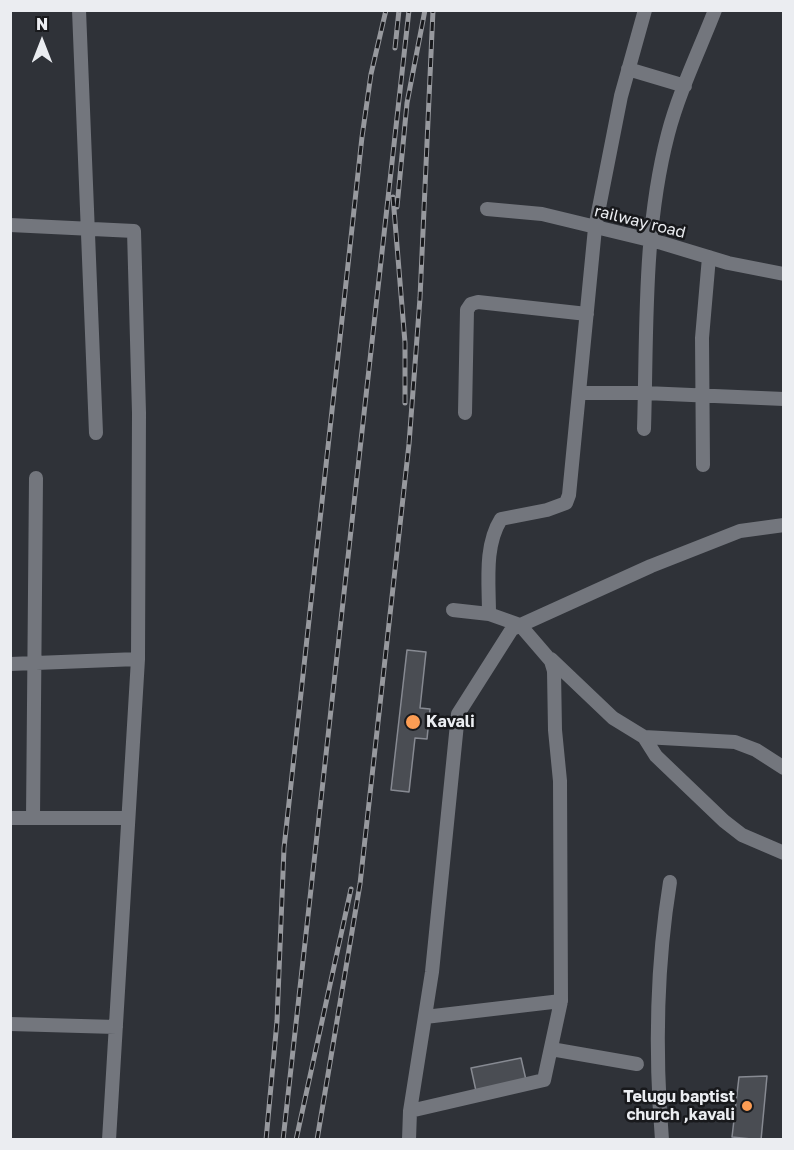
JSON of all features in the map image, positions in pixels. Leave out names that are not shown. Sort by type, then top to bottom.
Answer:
[{"type":"street","points":[[79,10],[96,433]]},
{"type":"street","points":[[489,614],[489,555],[495,528],[501,519],[548,510],[566,503],[569,495],[595,228],[628,69],[645,10]]},
{"type":"street","points":[[644,429],[651,240],[666,144],[685,86],[716,10]]},
{"type":"street","points":[[628,69],[685,86]]},
{"type":"street","name":"railway road","points":[[487,209],[542,214],[783,274]]},
{"type":"street","points":[[10,225],[134,231],[139,413],[138,659],[126,818],[109,1140]]},
{"type":"street","points":[[703,465],[702,339],[709,257]]},
{"type":"street","points":[[465,413],[467,310],[471,304],[478,302],[587,314]]},
{"type":"street","points":[[580,393],[645,393],[783,399]]},
{"type":"street","points":[[33,818],[36,478]]},
{"type":"street","points":[[410,1140],[410,1111],[439,914],[458,714],[512,629],[651,566],[740,531],[783,525]]},
{"type":"street","points":[[453,610],[489,614],[520,625],[543,651],[613,718],[644,737],[656,756],[724,821],[742,836],[783,853]]},
{"type":"street","points":[[410,1111],[544,1080],[561,1001],[560,780],[555,730],[554,671],[543,651]]},
{"type":"street","points":[[10,664],[138,659]]},
{"type":"street","points":[[644,737],[735,742],[756,750],[783,768]]},
{"type":"street","points":[[10,818],[126,818]]},
{"type":"street","points":[[662,1140],[657,1078],[658,1015],[662,932],[670,882]]},
{"type":"street","points":[[425,1017],[561,1001]]},
{"type":"street","points":[[10,1024],[116,1027]]},
{"type":"street","points":[[551,1049],[637,1064]]},
{"type":"building","points":[[407,650],[426,652],[420,708],[430,709],[427,739],[415,738],[409,792],[391,790]]},
{"type":"building","points":[[521,1058],[526,1080],[476,1091],[471,1068]]},
{"type":"building","points":[[767,1076],[761,1140],[732,1137],[739,1077]]},
{"type":"railway","points":[[266,1140],[277,1021],[284,848],[362,137],[371,74],[386,10]]},
{"type":"railway","points":[[395,48],[399,10]]},
{"type":"railway","points":[[283,1140],[409,10]]},
{"type":"railway","points":[[397,207],[407,103],[425,10]]},
{"type":"railway","points":[[317,1140],[360,884],[409,444],[420,298],[433,10]]},
{"type":"railway","points":[[393,197],[405,343],[405,403]]},
{"type":"railway","points":[[296,1140],[351,889]]},
{"type":"place","name":"Kavali","points":[[413,722]]},
{"type":"place","name":"Telugu baptist church ,kavali","points":[[747,1106]]}]
